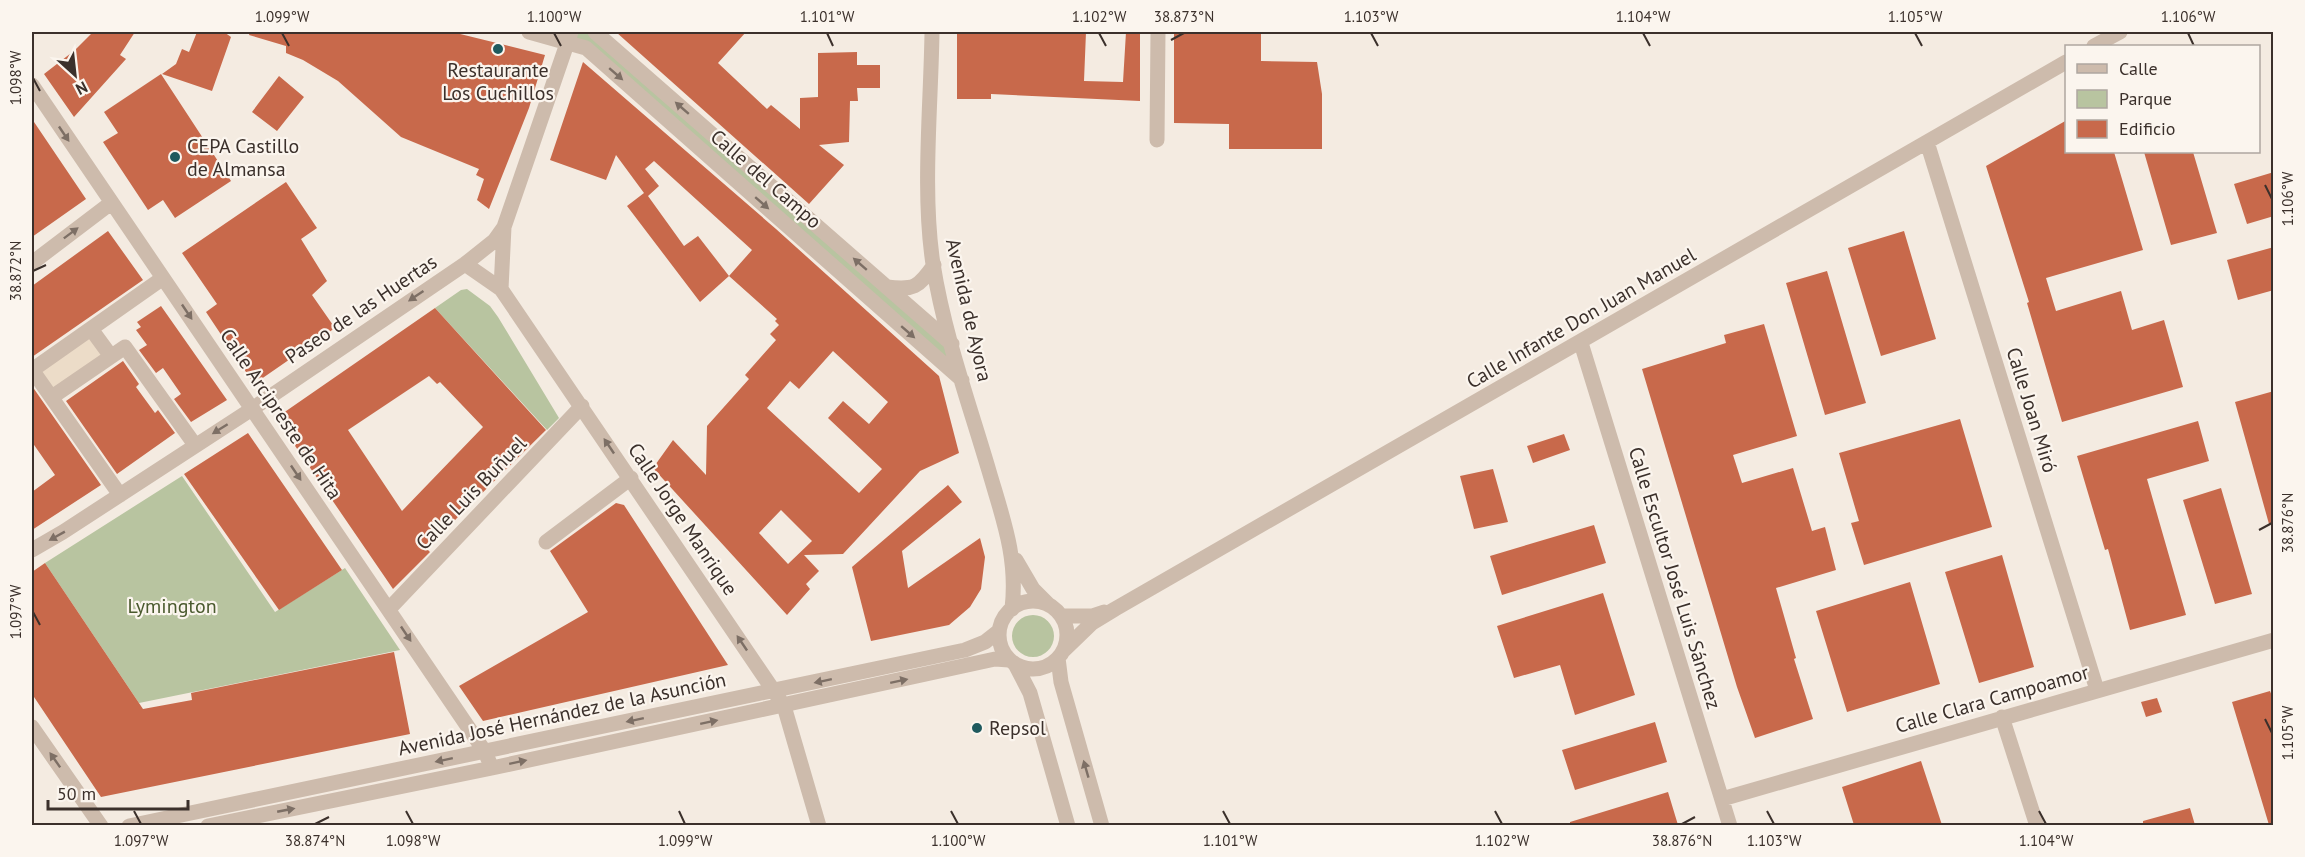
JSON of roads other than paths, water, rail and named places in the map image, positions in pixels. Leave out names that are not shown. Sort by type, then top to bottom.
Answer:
[{"type":"street","name":"Calle del Campo","points":[[530,32],[570,37],[586,48],[962,380]]},
{"type":"street","name":"Calle del Campo","points":[[595,32],[952,344]]},
{"type":"street","name":"Avenida de Ayora","points":[[932,32],[929,191],[933,265],[952,344],[1013,554],[1015,585],[1012,609]]},
{"type":"street","points":[[1157,140],[1158,32]]},
{"type":"street","points":[[2096,45],[2120,32]]},
{"type":"street","name":"Paseo de las Huertas","points":[[32,550],[252,409],[465,264],[494,241],[504,227],[570,37]]},
{"type":"street","name":"Calle Infante Don Juan Manuel","points":[[1060,655],[1092,623],[1115,609],[2065,63]]},
{"type":"street","name":"Calle Arcipreste de Hita","points":[[32,85],[389,609],[485,752],[492,768]]},
{"type":"street","name":"Calle Joan Miró","points":[[1927,142],[2097,690]]},
{"type":"street","points":[[32,263],[111,203]]},
{"type":"street","points":[[501,289],[504,227]]},
{"type":"street","name":"Calle Jorge Manrique","points":[[465,264],[501,289],[784,706],[819,825]]},
{"type":"street","points":[[887,287],[913,288],[923,281],[933,265]]},
{"type":"street","points":[[120,495],[35,374],[35,369],[163,278]]},
{"type":"street","points":[[91,329],[110,356]]},
{"type":"street","name":"Calle Escultor José Luis Sánchez","points":[[1581,343],[1730,825]]},
{"type":"street","points":[[52,397],[121,348],[129,350],[195,445]]},
{"type":"street","name":"Calle Luis Buñuel","points":[[389,609],[582,406]]},
{"type":"street","points":[[546,542],[631,478]]},
{"type":"street","name":"Avenida de Ayora","points":[[1013,554],[1033,589],[1055,611]]},
{"type":"street","points":[[1068,825],[1030,693],[1000,643],[999,631],[1004,617],[1012,609],[1031,601],[1055,611],[1067,633],[1060,655],[1061,682],[1102,825]]},
{"type":"street","name":"Calle Infante Don Juan Manuel","points":[[1055,611],[1092,616],[1115,609]]},
{"type":"street","name":"Avenida José Hernández de la Asunción","points":[[129,825],[774,692],[965,650],[985,642],[999,631]]},
{"type":"street","name":"Calle Clara Campoamor","points":[[1722,799],[2274,640]]},
{"type":"street","points":[[1012,662],[1039,668],[1060,655]]},
{"type":"street","name":"Avenida José Hernández de la Asunción","points":[[208,825],[492,768],[995,659],[1012,662]]},
{"type":"street","points":[[2002,717],[2037,825]]},
{"type":"street","points":[[32,727],[101,825]]},
{"type":"place","name":"Restaurante Los Cuchillos","points":[[498,49]]},
{"type":"place","name":"CEPA Castillo de Almansa","points":[[175,157]]},
{"type":"place","name":"Repsol","points":[[977,728]]},
{"type":"park label","name":"Lymington","points":[[172,606]]}]
